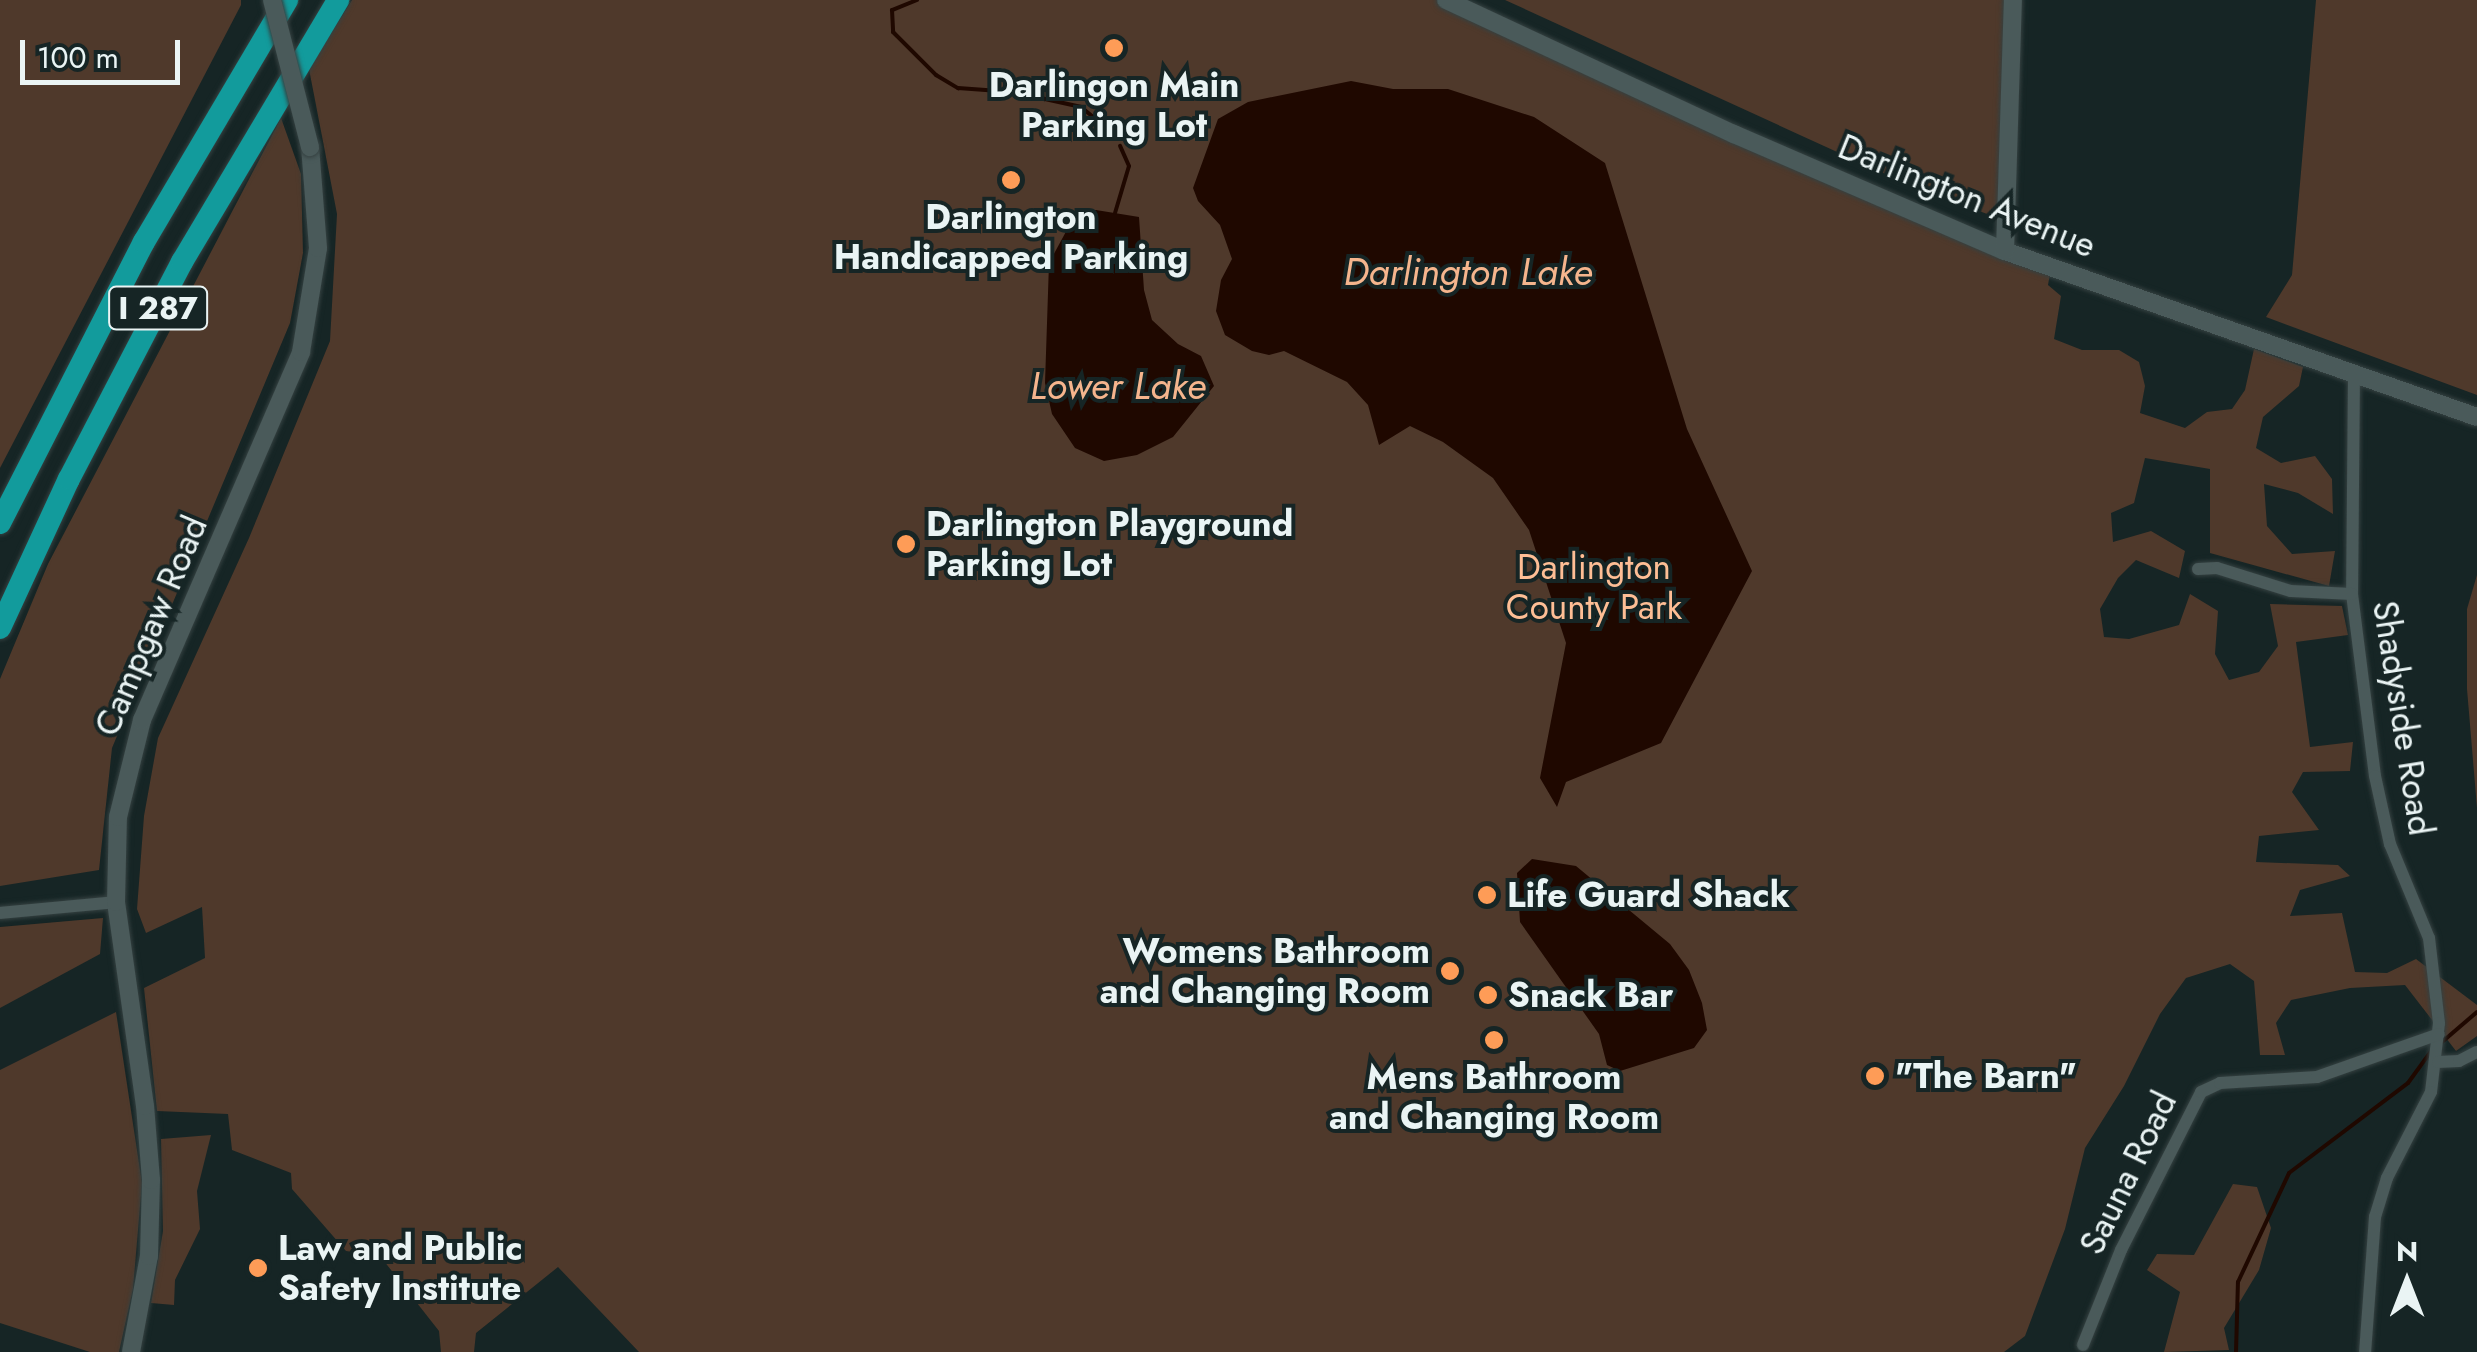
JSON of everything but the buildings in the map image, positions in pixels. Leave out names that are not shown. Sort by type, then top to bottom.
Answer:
[{"type":"highway","name":"I 287","points":[[0,524],[144,242],[287,0]]},
{"type":"highway","name":"I 287","points":[[0,628],[70,479],[182,262],[338,0]]},
{"type":"main road","name":"Campgaw Road","points":[[130,1352],[148,1256],[151,1180],[146,1106],[116,902],[118,817],[142,720],[283,400],[304,338],[318,248],[310,147],[272,0]]},
{"type":"main road","name":"Darlington Avenue","points":[[1446,0],[1688,113],[2005,251],[2477,418]]},
{"type":"main road","points":[[2005,251],[2013,0]]},
{"type":"street","name":"Shadyside Road","points":[[2354,372],[2352,594],[2383,815],[2399,869],[2428,938],[2438,991],[2439,1034],[2438,1062],[2426,1105],[2387,1178],[2375,1217],[2365,1352]]},
{"type":"street","points":[[2198,569],[2218,568],[2291,592],[2352,594]]},
{"type":"street","points":[[0,913],[116,902]]},
{"type":"street","name":"Sauna Road","points":[[2083,1345],[2121,1250],[2201,1092],[2220,1083],[2316,1078],[2439,1034]]},
{"type":"street","points":[[2438,1062],[2459,1061],[2477,1052]]},
{"type":"green space","points":[[0,0],[241,0],[0,468]]},
{"type":"green space","name":"Darlington County Park","points":[[352,0],[1446,0],[2051,268],[2048,285],[2061,296],[2054,339],[2082,350],[2119,350],[2139,362],[2145,386],[2140,413],[2185,428],[2207,412],[2232,409],[2245,390],[2254,349],[2303,367],[2299,386],[2263,417],[2256,448],[2281,463],[2315,456],[2332,479],[2333,514],[2298,493],[2264,484],[2267,526],[2292,554],[2335,551],[2329,586],[2210,553],[2210,469],[2145,458],[2134,503],[2111,513],[2113,542],[2151,531],[2185,551],[2179,578],[2136,560],[2118,578],[2100,609],[2104,637],[2129,639],[2179,625],[2190,594],[2218,611],[2215,654],[2229,680],[2259,672],[2278,646],[2270,604],[2342,606],[2348,635],[2296,642],[2310,747],[2353,742],[2350,771],[2303,772],[2292,792],[2319,830],[2259,836],[2256,862],[2338,865],[2350,876],[2300,890],[2290,916],[2342,913],[2355,972],[2387,973],[2416,959],[2477,1005],[2477,1036],[2456,1051],[2405,985],[2350,988],[2291,1000],[2276,1023],[2285,1055],[2260,1055],[2254,981],[2230,964],[2186,978],[2160,1014],[2124,1086],[2085,1148],[2065,1229],[2025,1336],[2004,1352],[639,1352],[558,1267],[476,1333],[474,1352],[441,1352],[439,1331],[380,1256],[346,1251],[292,1189],[291,1173],[232,1150],[228,1114],[157,1111],[144,988],[205,958],[202,907],[146,933],[137,909],[144,816],[158,738],[249,538],[330,341],[337,214],[309,69]]},
{"type":"green space","points":[[1505,0],[2014,0],[2003,220],[1905,183]]},
{"type":"green space","points":[[2316,0],[2477,0],[2477,395],[2266,317],[2292,275]]},
{"type":"green space","points":[[281,118],[301,174],[303,253],[290,323],[112,748],[99,870],[0,886],[0,679],[48,564]]},
{"type":"green space","points":[[2477,575],[2477,808],[2467,689],[2467,609]]},
{"type":"green space","points":[[103,918],[100,954],[0,1008],[0,927]]},
{"type":"green space","points":[[116,1012],[142,1183],[133,1289],[119,1352],[90,1352],[0,1323],[0,1070]]},
{"type":"green space","points":[[211,1135],[197,1191],[200,1229],[175,1280],[174,1305],[151,1303],[163,1231],[161,1139]]},
{"type":"green space","points":[[2233,1184],[2257,1187],[2271,1228],[2259,1270],[2224,1328],[2229,1350],[2164,1352],[2180,1292],[2147,1270],[2157,1254],[2194,1255]]},
{"type":"water","name":"Darlington Lake","points":[[1351,81],[1393,89],[1448,89],[1534,117],[1605,163],[1687,429],[1752,571],[1661,743],[1566,782],[1557,807],[1540,778],[1566,643],[1529,530],[1493,478],[1443,442],[1410,426],[1379,445],[1368,405],[1347,382],[1284,351],[1269,355],[1252,351],[1225,335],[1216,311],[1221,280],[1232,259],[1220,225],[1198,201],[1193,188],[1218,119],[1248,102]]},
{"type":"water","name":"Lower Lake","points":[[1096,210],[1139,217],[1144,290],[1152,320],[1178,344],[1201,356],[1214,386],[1173,437],[1137,455],[1104,461],[1075,448],[1052,414],[1045,383],[1049,263],[1075,215]]},
{"type":"water","points":[[1532,859],[1576,866],[1670,944],[1689,970],[1702,1003],[1707,1030],[1694,1048],[1620,1071],[1607,1065],[1599,1034],[1520,922],[1517,873]]},
{"type":"waterway","points":[[917,0],[892,10],[893,32],[936,75],[958,88],[1013,92],[1081,107],[1114,134]]},
{"type":"waterway","points":[[1115,213],[1129,166],[1120,146]]},
{"type":"waterway","points":[[2442,1042],[2477,1012]]},
{"type":"waterway","points":[[2236,1352],[2238,1282],[2289,1173],[2408,1083],[2431,1051]]},
{"type":"place","name":"Darlingon Main Parking Lot","points":[[1114,48]]},
{"type":"place","name":"Darlington Handicapped Parking","points":[[1011,180]]},
{"type":"place","name":"Darlington Playground Parking Lot","points":[[906,544]]},
{"type":"place","name":"Life Guard Shack","points":[[1487,895]]},
{"type":"place","name":"Womens Bathroom and Changing Room","points":[[1450,971]]},
{"type":"place","name":"Snack Bar","points":[[1488,995]]},
{"type":"place","name":"Mens Bathroom and Changing Room","points":[[1494,1040]]},
{"type":"place","name":"\"The Barn\"","points":[[1875,1076]]},
{"type":"place","name":"Law and Public Safety Institute","points":[[258,1268]]}]
